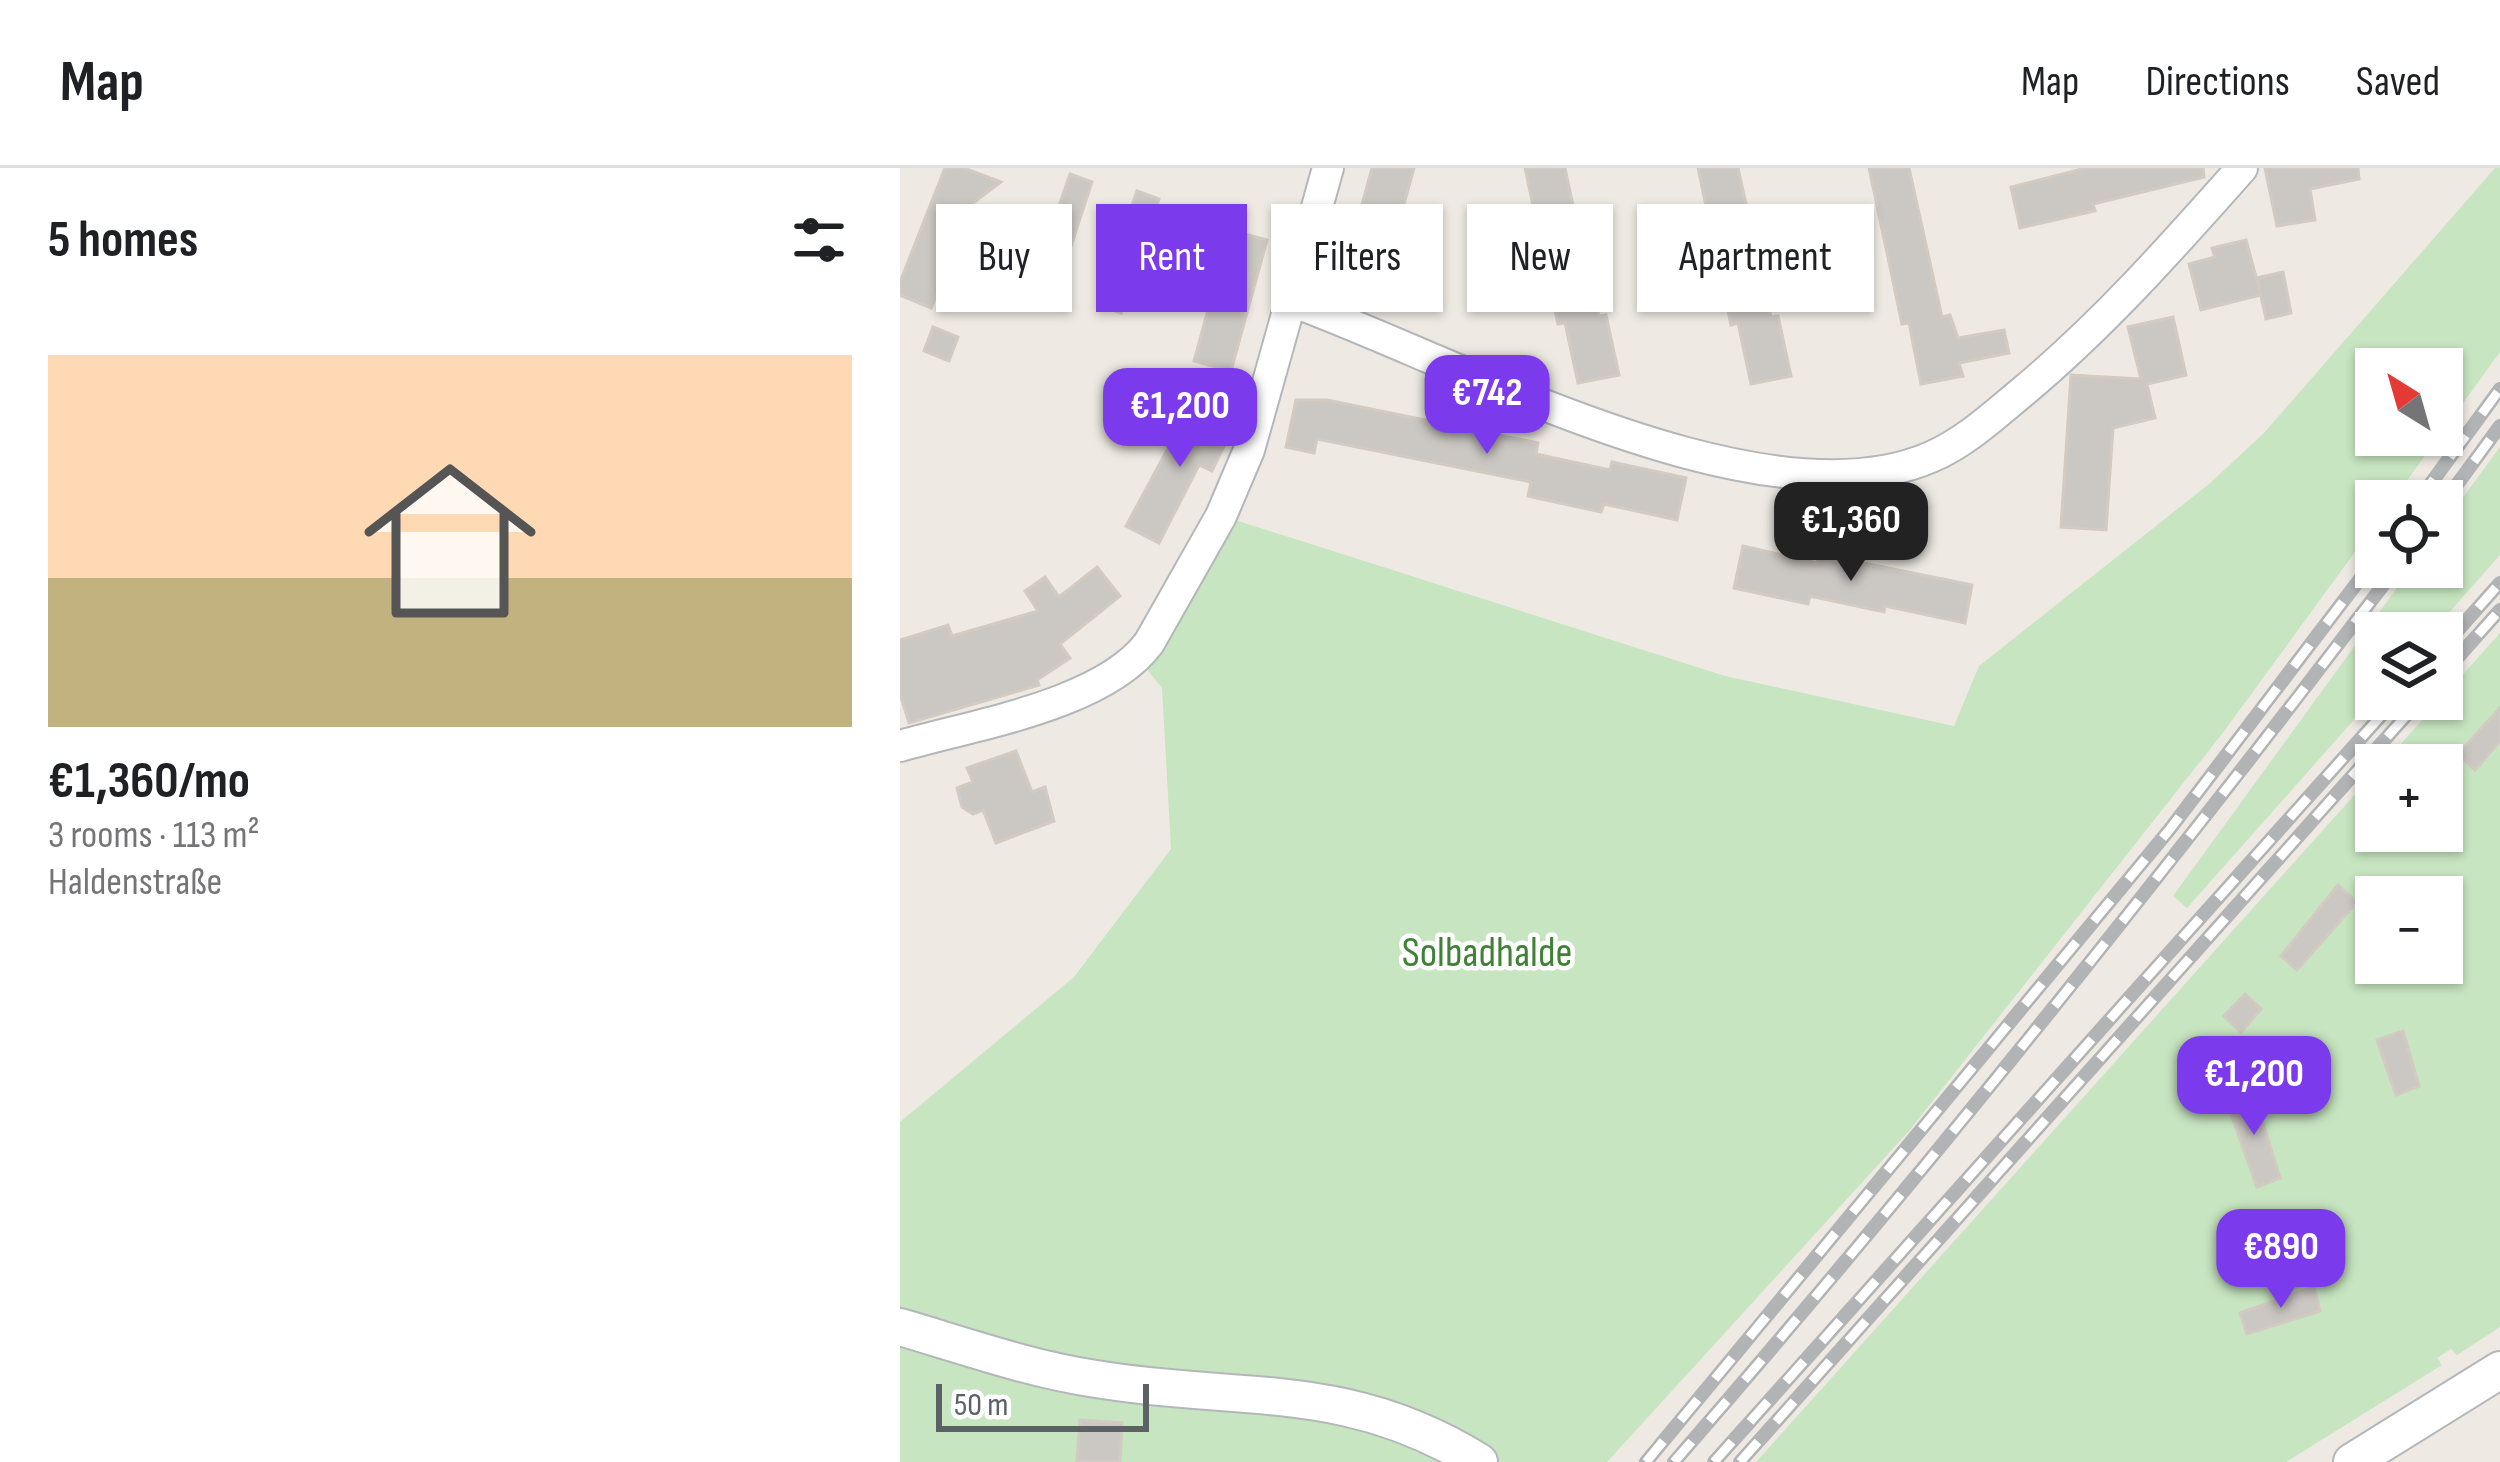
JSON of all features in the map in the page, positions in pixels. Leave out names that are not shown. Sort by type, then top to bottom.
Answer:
[{"type":"street","points":[[1318,204],[1328,168]]},
{"type":"street","points":[[1319,312],[1635,439],[1801,473],[1872,472],[1935,455],[2012,400],[2113,312],[2242,168]]},
{"type":"street","points":[[900,746],[1070,695],[1109,679],[1137,659],[1221,516],[1249,450],[1289,312]]},
{"type":"street","points":[[900,1328],[1096,1379],[1330,1402],[1425,1431],[1479,1462]]},
{"type":"street","points":[[2352,1462],[2500,1370]]},
{"type":"green space","name":"Solbadhalde","points":[[2495,168],[2500,168],[2500,352],[2463,403],[2463,348],[2355,348],[2355,456],[2425,456],[2407,480],[2355,480],[2355,552],[2225,730],[1909,1131],[1607,1462],[1487,1462],[1455,1441],[1053,1364],[900,1320],[900,1122],[1074,977],[1171,849],[1162,688],[1138,658],[1226,517],[1725,676],[1954,726],[1979,666],[2209,484],[2264,433]]},
{"type":"green space","points":[[2500,447],[2500,555],[2450,612],[2379,612],[2397,588],[2463,588],[2463,497]]},
{"type":"green space","points":[[2500,633],[2500,1327],[2457,1355],[2451,1349],[2437,1358],[2442,1365],[2286,1462],[1756,1462],[2355,794],[2355,852],[2463,852],[2463,744],[2401,744],[2422,720],[2463,720],[2463,674]]},
{"type":"green space","points":[[2355,645],[2355,719],[2187,908],[2173,896]]},
{"type":"green space","points":[[900,1332],[1332,1411],[1467,1462],[900,1462]]},
{"type":"building","points":[[945,168],[964,168],[1001,182],[973,204],[936,204],[936,296],[931,308],[900,295],[900,282]]},
{"type":"building","points":[[1372,168],[1414,168],[1404,204],[1362,204]]},
{"type":"building","points":[[1525,168],[1565,168],[1573,204],[1533,204]]},
{"type":"building","points":[[1698,168],[1738,168],[1746,204],[1706,204]]},
{"type":"building","points":[[1869,168],[1909,168],[1942,317],[1950,315],[1958,338],[2004,330],[2009,353],[1959,363],[1963,376],[1921,384],[1909,323],[1902,324]]},
{"type":"building","points":[[2086,168],[2203,168],[2204,177],[2093,204],[2095,211],[2020,228],[2011,187]]},
{"type":"building","points":[[2265,168],[2358,168],[2359,179],[2310,189],[2315,220],[2277,226]]},
{"type":"building","points":[[1070,174],[1092,182],[1072,243],[1072,204],[1060,204]]},
{"type":"building","points":[[1137,191],[1159,199],[1157,204],[1133,204]]},
{"type":"building","points":[[1247,235],[1267,240],[1231,371],[1194,361],[1207,312],[1247,312]]},
{"type":"building","points":[[2246,240],[2261,295],[2201,310],[2189,264],[2215,257],[2212,248]]},
{"type":"building","points":[[2283,272],[2291,313],[2266,319],[2257,278]]},
{"type":"building","points":[[1555,312],[1606,315],[1619,375],[1578,383],[1565,323],[1558,324]]},
{"type":"building","points":[[1728,312],[1778,316],[1791,376],[1751,384],[1738,323],[1731,325]]},
{"type":"building","points":[[2173,317],[2186,375],[2147,384],[2155,418],[2113,428],[2106,530],[2061,527],[2071,375],[2141,379],[2128,327]]},
{"type":"building","points":[[933,327],[958,337],[949,361],[924,351]]},
{"type":"building","points":[[1296,400],[1327,400],[1538,443],[1536,454],[1610,470],[1612,462],[1686,478],[1677,520],[1604,504],[1601,512],[1528,496],[1531,482],[1317,439],[1314,453],[1286,447]]},
{"type":"building","points":[[1192,404],[1234,425],[1212,471],[1199,465],[1159,543],[1126,526]]},
{"type":"building","points":[[1743,546],[1817,563],[1819,554],[1972,585],[1965,623],[1885,606],[1884,612],[1810,596],[1808,604],[1734,588]]},
{"type":"building","points":[[1097,567],[1120,596],[1060,644],[1070,658],[1037,680],[1039,685],[909,723],[900,694],[900,640],[948,625],[952,636],[1038,611],[1025,591],[1045,577],[1059,597]]},
{"type":"building","points":[[2500,708],[2500,741],[2475,770],[2463,759],[2463,749]]},
{"type":"building","points":[[1016,751],[1032,792],[1045,787],[1054,821],[996,843],[983,810],[973,814],[962,807],[957,788],[973,782],[967,768]]},
{"type":"building","points":[[2338,885],[2355,900],[2297,970],[2281,956]]},
{"type":"building","points":[[2245,994],[2261,1009],[2241,1032],[2224,1016]]},
{"type":"building","points":[[2403,1031],[2419,1086],[2396,1095],[2377,1040]]},
{"type":"building","points":[[2253,1091],[2280,1178],[2257,1187],[2226,1100]]},
{"type":"building","points":[[2314,1287],[2320,1311],[2247,1334],[2240,1313]]},
{"type":"building","points":[[1080,1420],[1122,1423],[1120,1462],[1077,1461]]},
{"type":"railway","points":[[2433,480],[2500,389]]},
{"type":"railway","points":[[2460,480],[2500,426]]},
{"type":"railway","points":[[2463,624],[2500,583]]},
{"type":"railway","points":[[1646,1462],[2170,829],[2355,586]]},
{"type":"railway","points":[[1674,1462],[2043,1020],[2381,588]]},
{"type":"railway","points":[[2463,651],[2500,610]]},
{"type":"railway","points":[[1714,1462],[2377,720]]},
{"type":"railway","points":[[1740,1462],[2402,720]]}]
